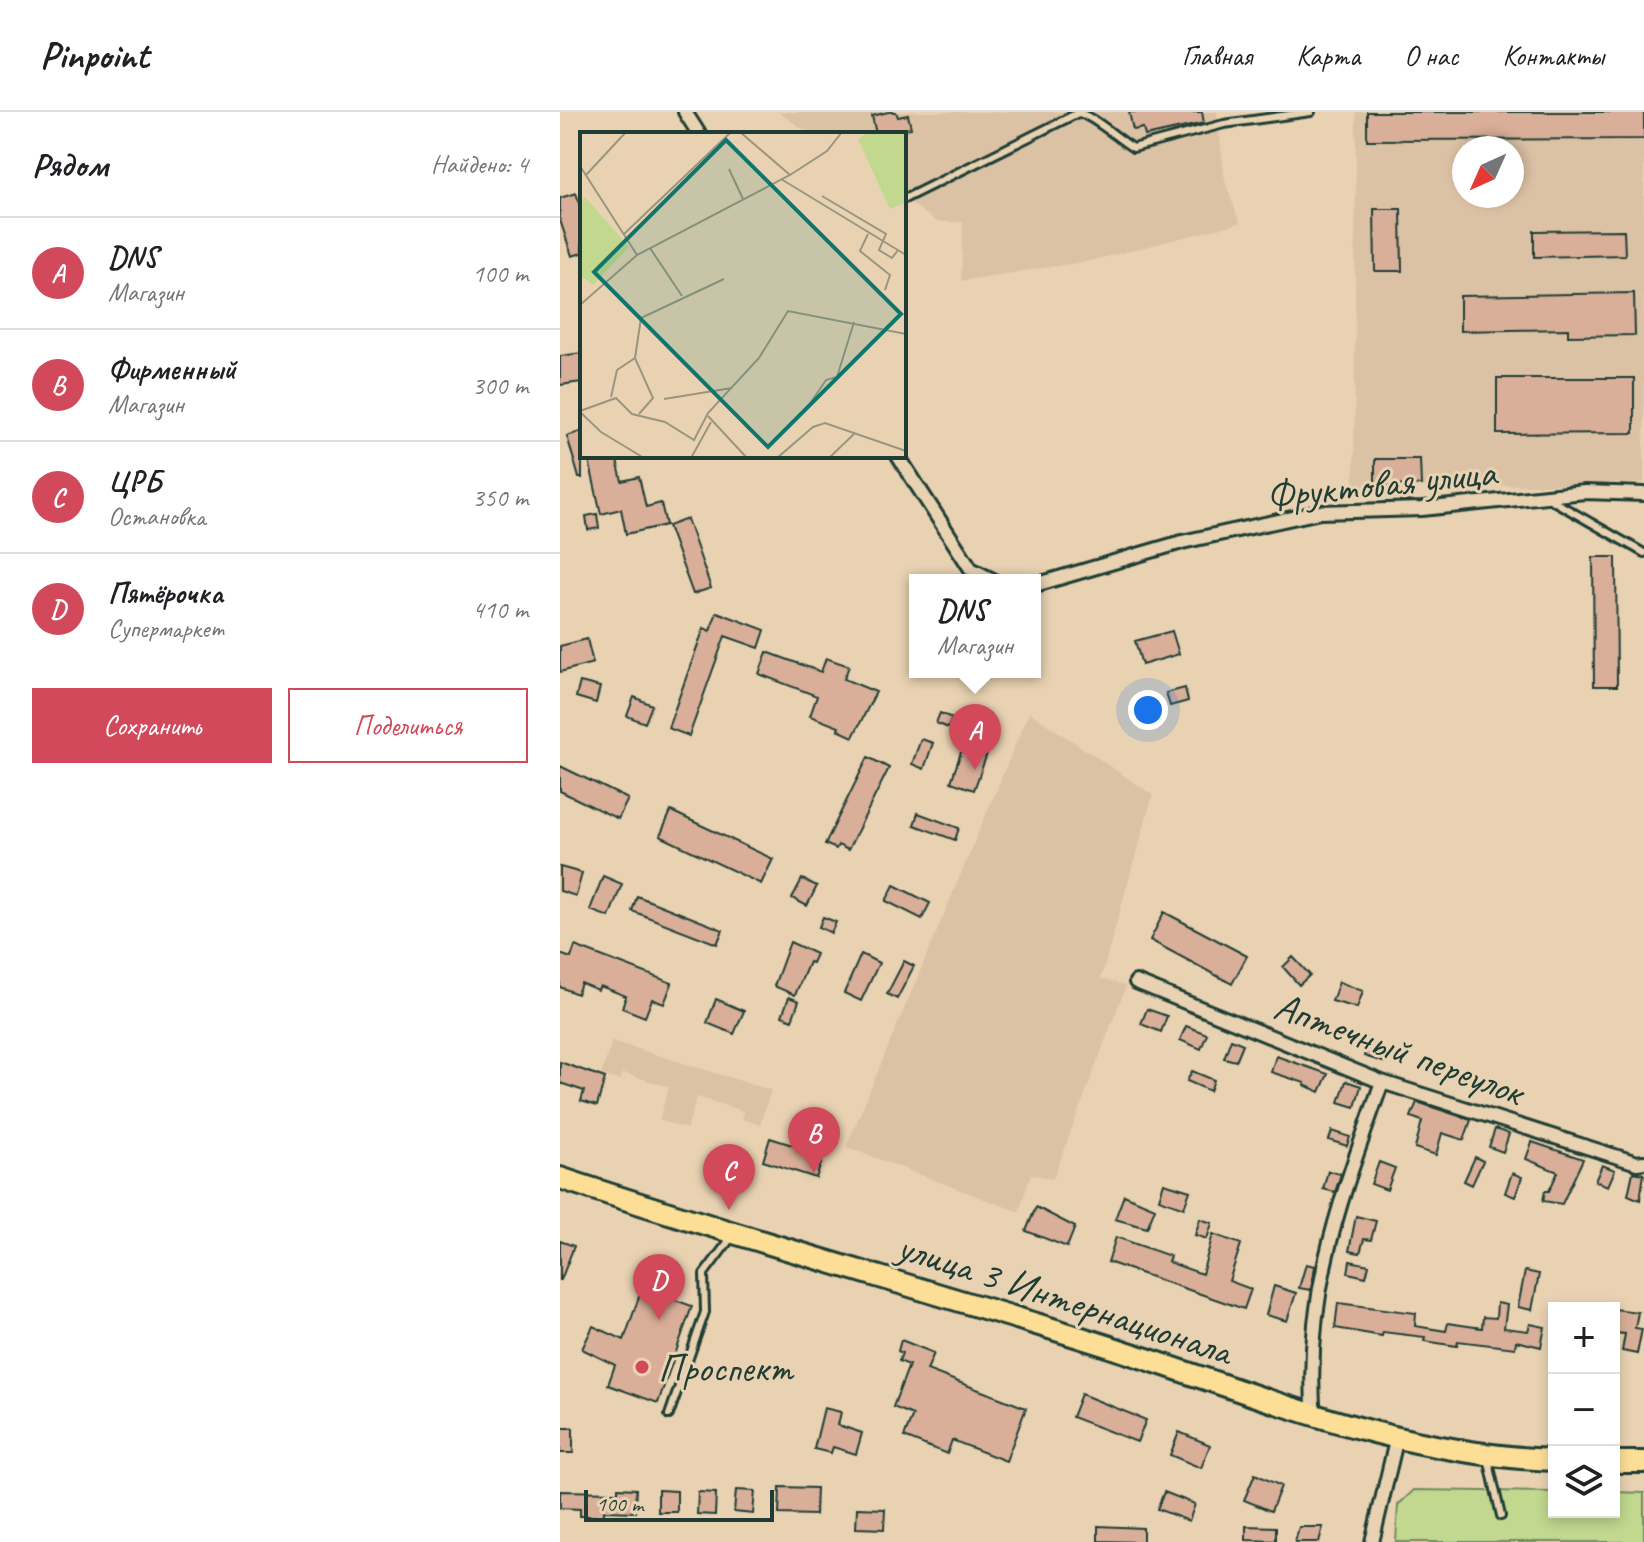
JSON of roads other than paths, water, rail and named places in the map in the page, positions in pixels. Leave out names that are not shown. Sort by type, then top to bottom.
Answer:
[{"type":"main road","name":"улица 3 Интернационала","points":[[560,1178],[733,1235],[1008,1315],[1314,1418],[1487,1455],[1548,1460]]},
{"type":"main road","points":[[1620,1462],[1644,1462]]},
{"type":"street","points":[[685,112],[698,132]]},
{"type":"street","points":[[899,458],[971,569],[981,574]]},
{"type":"street","name":"Фруктовая улица","points":[[1041,583],[1182,542],[1320,512],[1422,509],[1585,492],[1644,494]]},
{"type":"street","name":"Аптечный переулок","points":[[1136,982],[1382,1082],[1637,1163],[1644,1162]]},
{"type":"street","points":[[1314,1418],[1309,1364],[1321,1270],[1382,1082]]},
{"type":"street","points":[[1372,1542],[1397,1437]]},
{"type":"lane","points":[[906,198],[1078,113],[1088,114],[1110,135],[1133,148],[1224,124],[1311,112]]},
{"type":"lane","points":[[1548,498],[1644,553]]},
{"type":"lane","points":[[669,1415],[705,1312],[704,1274],[733,1235]]},
{"type":"lane","points":[[1487,1455],[1501,1516]]},
{"type":"place","name":"DNS","points":[[975,770]]},
{"type":"place","name":"Фирменный","points":[[814,1173]]},
{"type":"place","name":"ЦРБ","points":[[729,1210]]},
{"type":"place","name":"Пятёрочка","points":[[659,1320]]},
{"type":"place","name":"Проспект","points":[[642,1367]]}]
